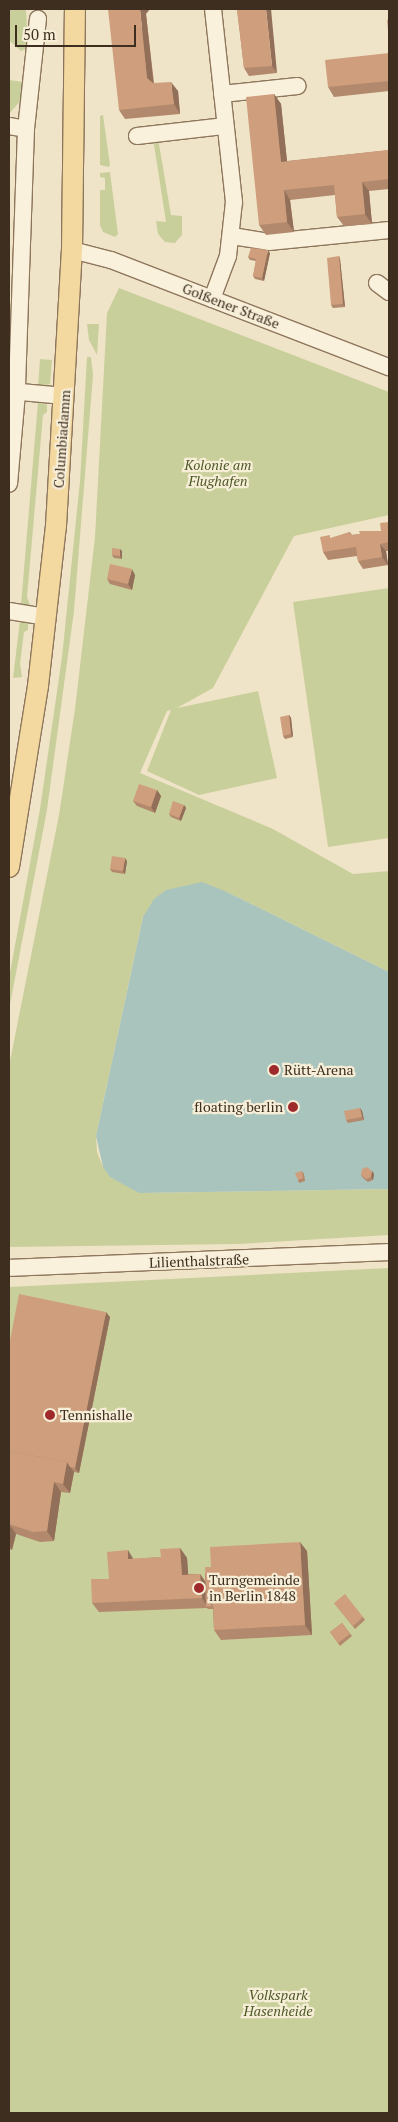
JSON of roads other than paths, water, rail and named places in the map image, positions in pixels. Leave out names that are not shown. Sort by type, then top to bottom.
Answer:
[{"type":"main road","name":"Columbiadamm","points":[[9,867],[28,754],[46,617],[65,396],[72,250],[75,9]]},
{"type":"street","points":[[212,299],[232,236],[234,202],[213,9]]},
{"type":"street","points":[[9,484],[26,129],[38,19]]},
{"type":"street","points":[[222,94],[298,86]]},
{"type":"street","points":[[9,126],[26,129]]},
{"type":"street","points":[[137,136],[226,126]]},
{"type":"street","points":[[232,236],[269,242],[389,230]]},
{"type":"street","name":"Golßener Straße","points":[[72,250],[110,260],[372,360],[389,358]]},
{"type":"street","points":[[372,360],[389,367]]},
{"type":"street","points":[[13,392],[65,396]]},
{"type":"street","points":[[9,611],[46,617]]},
{"type":"street","name":"Lilienthalstraße","points":[[9,1268],[389,1252]]},
{"type":"water","points":[[202,882],[227,892],[389,972],[389,1189],[139,1193],[110,1177],[103,1167],[96,1136],[143,917],[154,899],[166,890]]},
{"type":"place","name":"Rütt-Arena","points":[[274,1070]]},
{"type":"place","name":"floating berlin","points":[[293,1107]]},
{"type":"place","name":"Tennishalle","points":[[50,1415]]},
{"type":"place","name":"Turngemeinde in Berlin 1848","points":[[199,1588]]},
{"type":"park label","name":"Kolonie am Flughafen","points":[[218,474]]},
{"type":"park label","name":"Volkspark Hasenheide","points":[[278,2004]]}]
